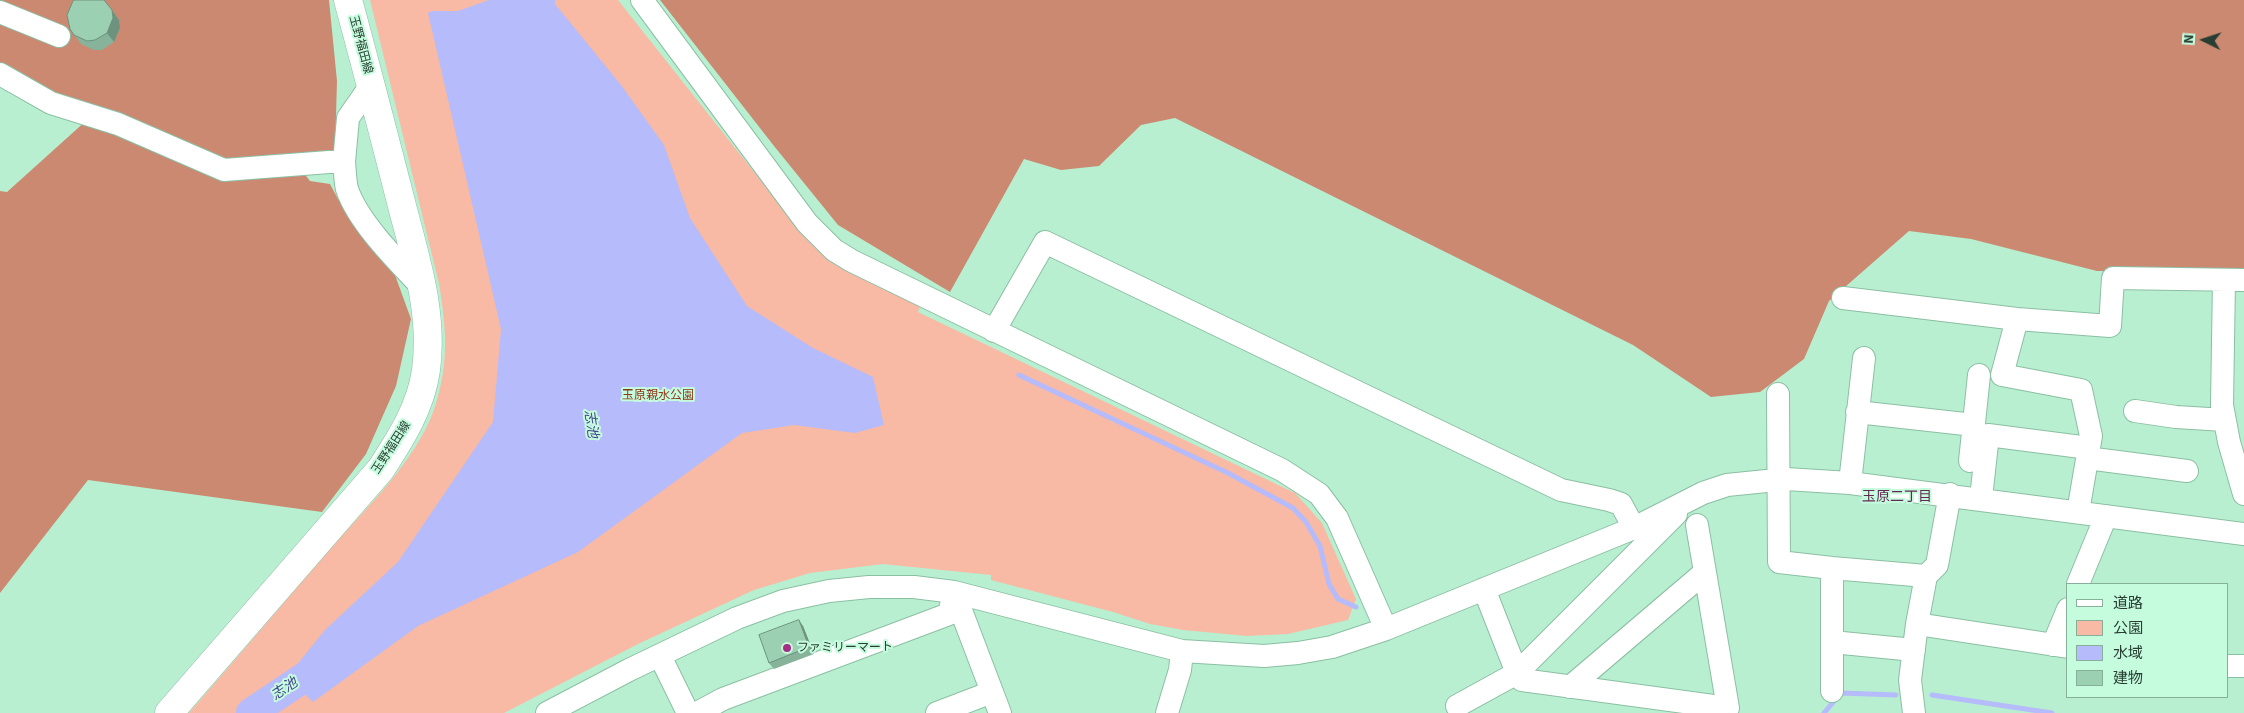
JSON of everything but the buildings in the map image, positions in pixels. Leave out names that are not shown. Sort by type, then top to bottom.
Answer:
[{"type":"main road","name":"玉野福田線","points":[[169,713],[381,468],[405,432],[418,402],[426,371],[428,345],[422,287],[348,0]]},
{"type":"street","points":[[642,0],[807,223],[834,250],[852,261],[994,331],[1282,470],[1308,485],[1319,494],[1338,518],[1386,629]]},
{"type":"street","points":[[0,12],[59,36]]},
{"type":"street","points":[[0,74],[51,103],[118,124],[224,170],[344,162]]},
{"type":"street","points":[[371,85],[348,118],[344,162],[347,189],[359,211],[384,246],[422,287]]},
{"type":"street","points":[[994,331],[1045,242],[1560,490],[1621,504],[1634,528]]},
{"type":"street","points":[[1843,298],[2017,319],[2110,326],[2113,278],[2234,280],[2222,406],[2229,442],[2244,494]]},
{"type":"street","points":[[2017,319],[2002,375],[2081,390],[2091,436],[2078,512]]},
{"type":"street","points":[[1850,483],[1864,358]]},
{"type":"street","points":[[1966,496],[1978,375]]},
{"type":"street","points":[[1778,394],[1779,562],[1926,576]]},
{"type":"street","points":[[2135,411],[2176,417],[2225,420]]},
{"type":"street","points":[[1857,412],[1974,425]]},
{"type":"street","points":[[1914,713],[1910,680],[1917,624],[1926,576],[1937,565],[1966,496],[1988,435],[2187,471]]},
{"type":"street","points":[[547,713],[736,618],[783,601],[829,591],[869,587],[905,587],[954,592],[1182,651],[1264,656],[1332,647],[1386,629],[1634,528],[1691,499],[1727,484],[1779,479],[1850,483],[1966,496],[2244,534]]},
{"type":"street","points":[[1457,706],[1517,673],[1691,499]]},
{"type":"street","points":[[2078,583],[2106,516]]},
{"type":"street","points":[[1484,589],[1517,673],[1522,680],[1728,708],[1697,525]]},
{"type":"street","points":[[1832,568],[1832,691]]},
{"type":"street","points":[[1570,687],[1705,572]]},
{"type":"street","points":[[937,713],[990,699],[954,592]]},
{"type":"street","points":[[696,713],[723,699],[950,614],[954,592]]},
{"type":"street","points":[[1917,624],[2060,646],[2066,618]]},
{"type":"street","points":[[1832,642],[1914,650]]},
{"type":"street","points":[[1167,713],[1180,670],[1182,651]]},
{"type":"street","points":[[660,656],[688,713]]},
{"type":"street","points":[[2229,666],[2244,666]]},
{"type":"green space","name":"玉原親水公園","points":[[370,0],[618,0],[811,244],[848,272],[920,306],[918,312],[1295,493],[1322,523],[1356,599],[1348,620],[1288,634],[1247,636],[1183,630],[1150,624],[1113,612],[991,580],[991,575],[883,564],[810,573],[754,590],[638,644],[504,713],[189,713],[378,497],[407,460],[430,420],[441,385],[445,342],[439,284]]},
{"type":"shaded area","points":[[0,0],[329,0],[337,81],[335,151],[293,159],[310,181],[330,184],[338,199],[391,264],[411,319],[396,386],[366,454],[322,512],[88,480],[0,593],[0,191],[7,192],[98,110],[52,96],[0,65]]},
{"type":"shaded area","points":[[660,0],[2244,0],[2244,272],[2097,271],[1971,239],[1909,231],[1829,301],[1804,359],[1760,392],[1711,397],[1633,345],[1175,118],[1141,125],[1099,166],[1061,170],[1024,159],[950,292],[838,225]]},
{"type":"water","points":[[489,0],[555,0],[555,4],[621,85],[664,145],[690,218],[747,306],[813,348],[873,377],[884,425],[855,433],[794,425],[742,433],[578,552],[418,626],[313,702],[287,677],[325,630],[398,562],[493,422],[501,329],[428,13],[432,11],[458,11]]},
{"type":"waterway","points":[[1019,375],[1228,473],[1293,508],[1306,522],[1320,546],[1329,584],[1338,599],[1356,607]]},
{"type":"waterway","name":"志池","points":[[251,713],[327,662]]},
{"type":"waterway","points":[[1824,713],[1841,693],[1896,695]]},
{"type":"waterway","points":[[1932,695],[2052,713]]},
{"type":"place","name":"ファミリーマート","points":[[787,648]]},
{"type":"district","name":"玉原二丁目","points":[[1897,498]]}]
